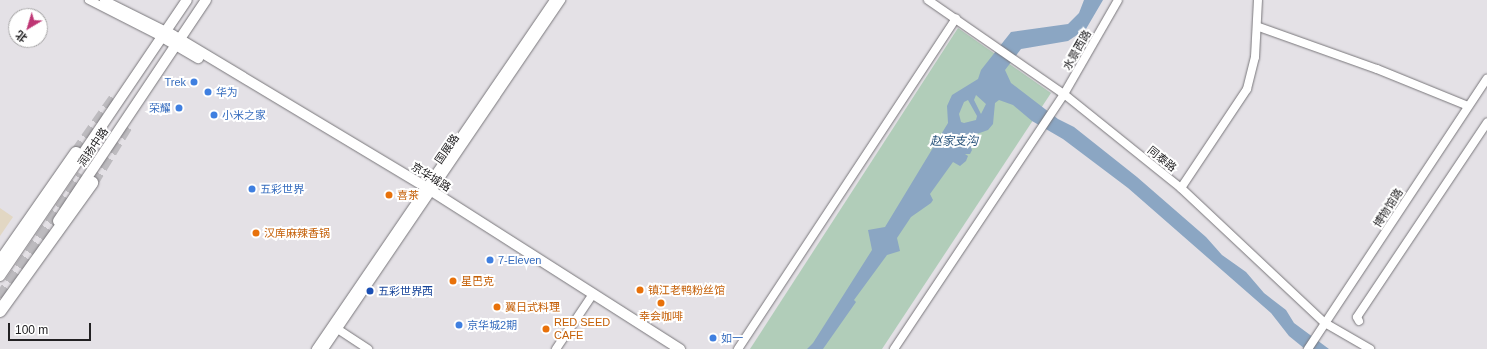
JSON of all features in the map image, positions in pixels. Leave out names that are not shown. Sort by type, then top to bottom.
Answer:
[{"type":"highway","points":[[0,262],[76,153]]},
{"type":"highway","points":[[0,311],[92,183]]},
{"type":"main road","name":"润扬中路","points":[[0,276],[187,0]]},
{"type":"main road","name":"润扬中路","points":[[0,307],[206,0]]},
{"type":"main road","name":"京华城路","points":[[164,34],[427,192],[592,296],[680,349]]},
{"type":"main road","name":"京华城路","points":[[592,296],[669,349]]},
{"type":"street","points":[[89,0],[164,34]]},
{"type":"street","points":[[104,0],[164,34]]},
{"type":"street","name":"国展路","points":[[427,192],[554,0]]},
{"type":"street","name":"国展路","points":[[316,349],[335,327],[561,0]]},
{"type":"street","name":"同泰路","points":[[928,0],[989,40],[1064,94],[1181,188],[1325,323],[1370,349]]},
{"type":"street","name":"水景西路","points":[[894,349],[1064,94],[1118,0]]},
{"type":"street","points":[[1181,188],[1246,89],[1255,57],[1259,27],[1258,0]]},
{"type":"street","points":[[738,349],[956,18]]},
{"type":"street","points":[[1259,27],[1377,69],[1468,106]]},
{"type":"street","name":"博物馆路","points":[[1308,349],[1487,79]]},
{"type":"street","points":[[1359,321],[1357,317],[1487,123]]},
{"type":"street","points":[[556,349],[592,296]]},
{"type":"street","points":[[335,327],[368,349]]},
{"type":"street","name":"国展路","points":[[324,349],[335,327]]},
{"type":"shaded area","points":[[0,208],[13,217],[0,236]]},
{"type":"green space","points":[[958,28],[1051,93],[882,349],[750,349]]},
{"type":"water","name":"赵家支沟","points":[[1084,0],[1103,0],[1086,29],[1068,41],[1021,49],[1005,70],[1011,83],[1058,119],[1074,127],[1137,177],[1206,237],[1222,255],[1246,272],[1264,293],[1286,310],[1294,323],[1329,349],[1305,349],[1289,336],[1271,313],[1128,188],[1063,139],[1032,121],[1013,105],[999,100],[995,103],[993,124],[988,130],[974,135],[969,142],[972,150],[970,154],[965,154],[968,156],[966,161],[960,166],[953,162],[930,194],[933,200],[931,203],[911,217],[897,238],[900,251],[887,255],[854,300],[856,302],[823,349],[807,349],[813,343],[872,250],[868,230],[885,227],[948,123],[947,106],[952,95],[978,79],[981,70],[1011,32],[1068,24],[1079,13]],"holes":[[[976,95],[986,104],[981,114],[974,100]],[[968,100],[977,116],[976,120],[964,123],[961,122],[959,114],[964,102]]]},
{"type":"tunnel","points":[[76,153],[115,98]]},
{"type":"tunnel","points":[[92,183],[128,124]]},
{"type":"tunnel","points":[[0,298],[83,175]]},
{"type":"place","name":"Trek","points":[[194,82]]},
{"type":"place","name":"华为","points":[[208,92]]},
{"type":"place","name":"荣耀","points":[[179,108]]},
{"type":"place","name":"小米之家","points":[[214,115]]},
{"type":"place","name":"五彩世界","points":[[252,189]]},
{"type":"place","name":"喜茶","points":[[389,195]]},
{"type":"place","name":"汉库麻辣香锅","points":[[256,233]]},
{"type":"place","name":"7-Eleven","points":[[490,260]]},
{"type":"place","name":"星巴克","points":[[453,281]]},
{"type":"place","name":"镇江老鸭粉丝馆","points":[[640,290]]},
{"type":"place","name":"五彩世界西","points":[[370,291]]},
{"type":"place","name":"幸会咖啡","points":[[661,303]]},
{"type":"place","name":"翼日式料理","points":[[497,307]]},
{"type":"place","name":"京华城2期","points":[[459,325]]},
{"type":"place","name":"RED SEED CAFE","points":[[546,329]]},
{"type":"place","name":"如一","points":[[713,338]]}]
